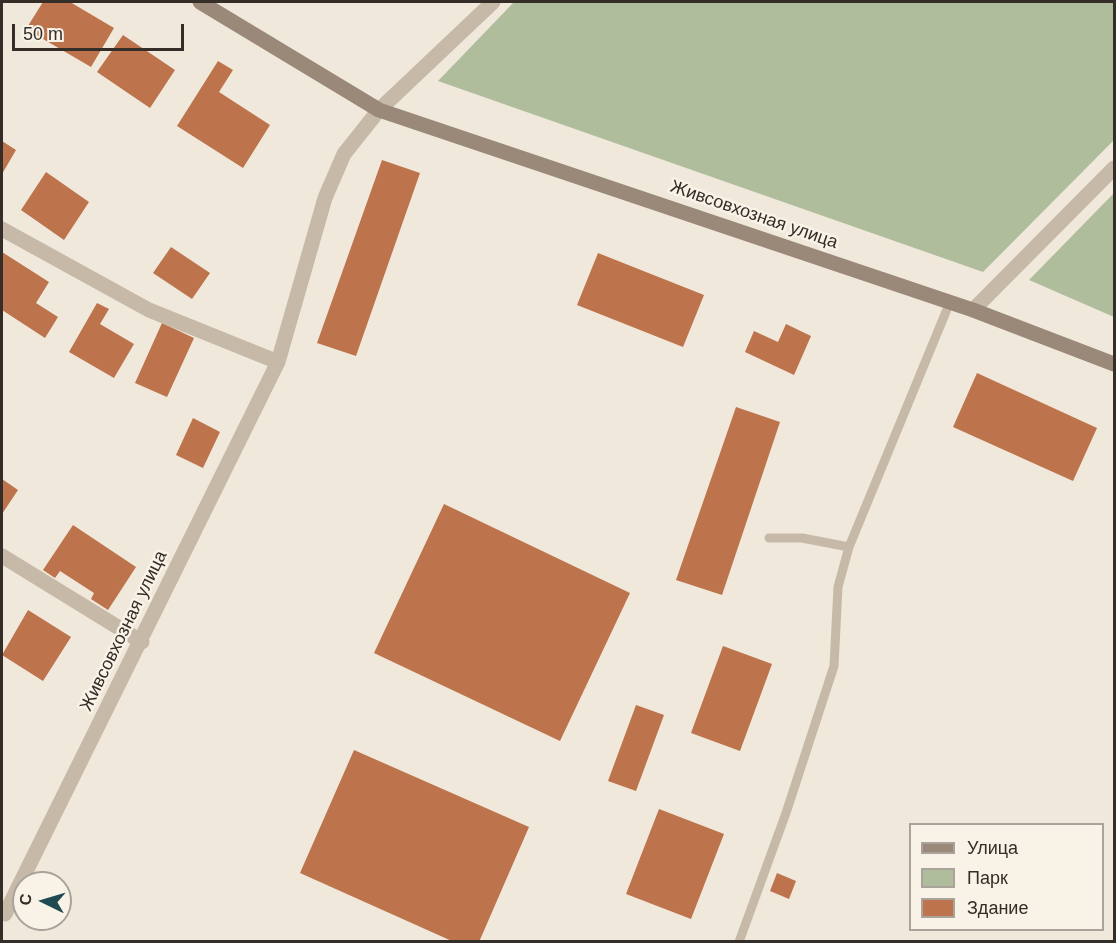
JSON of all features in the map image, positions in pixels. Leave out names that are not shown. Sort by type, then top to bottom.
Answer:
[{"type":"street","name":"Живсовхозная улица","points":[[200,2],[379,110],[974,310],[1114,364]]},
{"type":"street","name":"Живсовхозная улица","points":[[2,913],[5,914],[142,642],[278,362],[325,198],[344,154],[379,110],[494,2]]},
{"type":"street","points":[[974,310],[1114,168]]},
{"type":"street","points":[[2,229],[149,310],[278,362]]},
{"type":"street","points":[[2,556],[142,642]]},
{"type":"lane","points":[[739,942],[786,813],[834,666],[838,587],[849,547],[950,302]]},
{"type":"lane","points":[[769,538],[802,538],[849,547]]},
{"type":"green space","points":[[514,2],[1114,2],[1114,140],[983,272],[438,81]]},
{"type":"green space","points":[[1114,193],[1114,317],[1029,280]]},
{"type":"building","points":[[43,2],[70,2],[114,28],[91,67],[26,29]]},
{"type":"building","points":[[123,35],[175,70],[150,108],[97,72]]},
{"type":"building","points":[[218,61],[233,70],[219,92],[270,125],[243,168],[177,126]]},
{"type":"building","points":[[2,141],[16,150],[2,174]]},
{"type":"building","points":[[382,160],[420,173],[356,356],[317,343]]},
{"type":"building","points":[[46,172],[89,202],[64,240],[21,210]]},
{"type":"building","points":[[171,247],[210,273],[192,299],[153,273]]},
{"type":"building","points":[[2,252],[49,282],[36,303],[58,317],[45,338],[2,310]]},
{"type":"building","points":[[598,253],[704,295],[683,347],[577,305]]},
{"type":"building","points":[[97,303],[109,309],[100,324],[134,344],[114,378],[69,352]]},
{"type":"building","points":[[162,323],[194,338],[167,397],[135,383]]},
{"type":"building","points":[[786,324],[811,336],[794,375],[745,352],[754,331],[778,342]]},
{"type":"building","points":[[977,373],[1097,428],[1073,481],[953,427]]},
{"type":"building","points":[[736,407],[780,422],[722,595],[676,580]]},
{"type":"building","points":[[193,418],[220,432],[203,468],[176,455]]},
{"type":"building","points":[[2,479],[18,490],[2,514]]},
{"type":"building","points":[[444,504],[630,593],[560,741],[374,653]]},
{"type":"building","points":[[73,525],[136,567],[108,610],[91,599],[94,593],[60,571],[55,578],[43,570]]},
{"type":"building","points":[[28,610],[71,637],[43,681],[2,655]]},
{"type":"building","points":[[723,646],[772,664],[740,751],[691,733]]},
{"type":"building","points":[[636,705],[664,715],[636,791],[608,781]]},
{"type":"building","points":[[354,750],[529,827],[479,942],[454,942],[300,873]]},
{"type":"building","points":[[659,809],[724,834],[691,919],[626,894]]},
{"type":"building","points":[[777,873],[796,881],[789,899],[770,891]]}]
